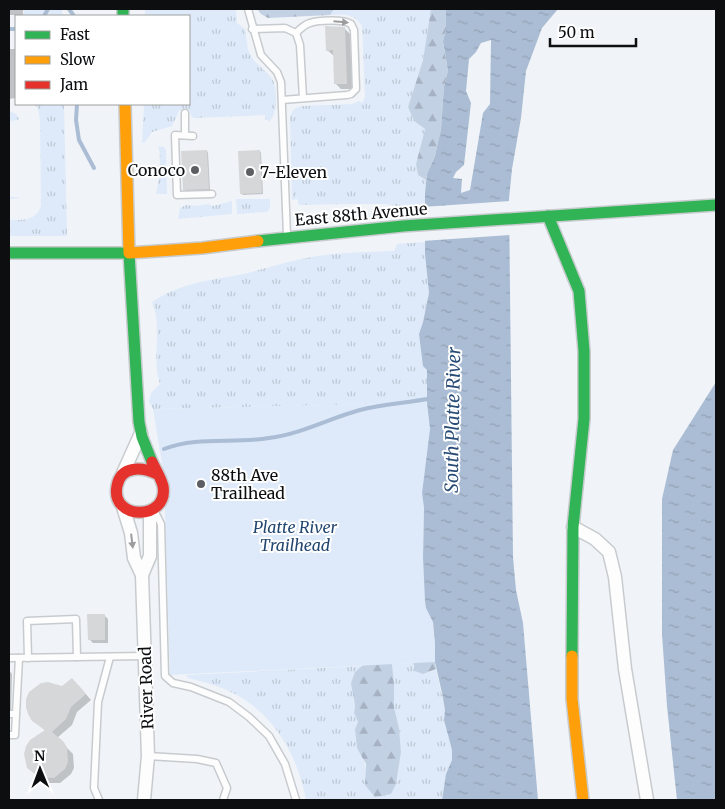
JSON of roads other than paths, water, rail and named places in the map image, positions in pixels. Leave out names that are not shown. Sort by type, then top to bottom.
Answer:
[{"type":"street","points":[[125,105],[129,252],[141,433],[163,486],[161,501],[151,510],[136,513],[123,507],[118,499],[116,490],[118,481],[141,433]]},
{"type":"street","name":"East 88th Avenue","points":[[9,253],[129,252],[202,248],[287,236],[403,226],[716,205]]},
{"type":"street","points":[[548,216],[579,291],[584,351],[584,419],[573,527],[572,699],[583,800]]},
{"type":"street","points":[[123,474],[131,468],[140,467],[149,469],[157,474]]},
{"type":"street","name":"River Road","points":[[123,507],[131,534],[134,558],[142,575],[148,756],[144,800]]},
{"type":"street","name":"River Road","points":[[142,575],[150,556],[151,510]]},
{"type":"street","points":[[573,527],[595,539],[609,552],[616,577],[625,669],[647,800]]},
{"type":"lane","points":[[248,9],[252,29],[261,55],[280,76],[287,236]]},
{"type":"lane","points":[[282,100],[347,95],[354,92],[356,86],[354,30],[351,24],[344,21],[312,22],[296,33]]},
{"type":"lane","points":[[252,29],[285,28],[296,33],[300,46],[303,98]]},
{"type":"lane","points":[[184,113],[185,135]]},
{"type":"lane","points":[[192,136],[175,135],[177,195],[212,194]]},
{"type":"lane","points":[[151,510],[161,524],[165,676],[173,683],[192,687],[229,702],[256,723],[269,736],[285,764],[296,800]]},
{"type":"lane","points":[[28,658],[27,621],[76,620],[77,657]]},
{"type":"lane","points":[[99,800],[94,788],[98,702],[110,656]]},
{"type":"lane","points":[[9,658],[145,656]]},
{"type":"lane","points":[[9,735],[15,735],[12,714],[19,658]]},
{"type":"lane","points":[[148,756],[216,763],[227,788],[223,800]]},
{"type":"water","name":"South Platte River","points":[[446,9],[558,9],[542,28],[526,71],[509,199],[513,557],[516,590],[523,623],[538,800],[442,800],[446,774],[452,760],[452,750],[444,720],[445,710],[435,662],[433,622],[426,608],[425,601],[423,558],[424,508],[422,493],[430,429],[427,403],[427,370],[423,366],[419,334],[429,293],[425,253],[425,193],[427,174],[435,156],[441,129],[444,86],[448,71],[443,41],[446,30]],"holes":[[[491,40],[490,104],[483,113],[470,190],[461,193],[462,179],[453,178],[456,172],[464,165],[471,103],[466,91],[469,59],[481,43]]]},
{"type":"water","points":[[716,382],[716,800],[677,800],[662,634],[662,499],[673,450]]},
{"type":"waterway","points":[[45,15],[48,9]]},
{"type":"waterway","points":[[69,9],[73,15]]},
{"type":"waterway","points":[[9,29],[15,29]]},
{"type":"waterway","points":[[77,105],[76,120],[79,140],[94,168]]},
{"type":"waterway","points":[[164,449],[203,441],[256,440],[281,436],[360,410],[432,398]]},
{"type":"place","name":"Conoco","points":[[195,170]]},
{"type":"place","name":"7-Eleven","points":[[250,172]]},
{"type":"place","name":"88th Ave Trailhead","points":[[201,484]]},
{"type":"park label","name":"Platte River Trailhead","points":[[295,536]]}]
